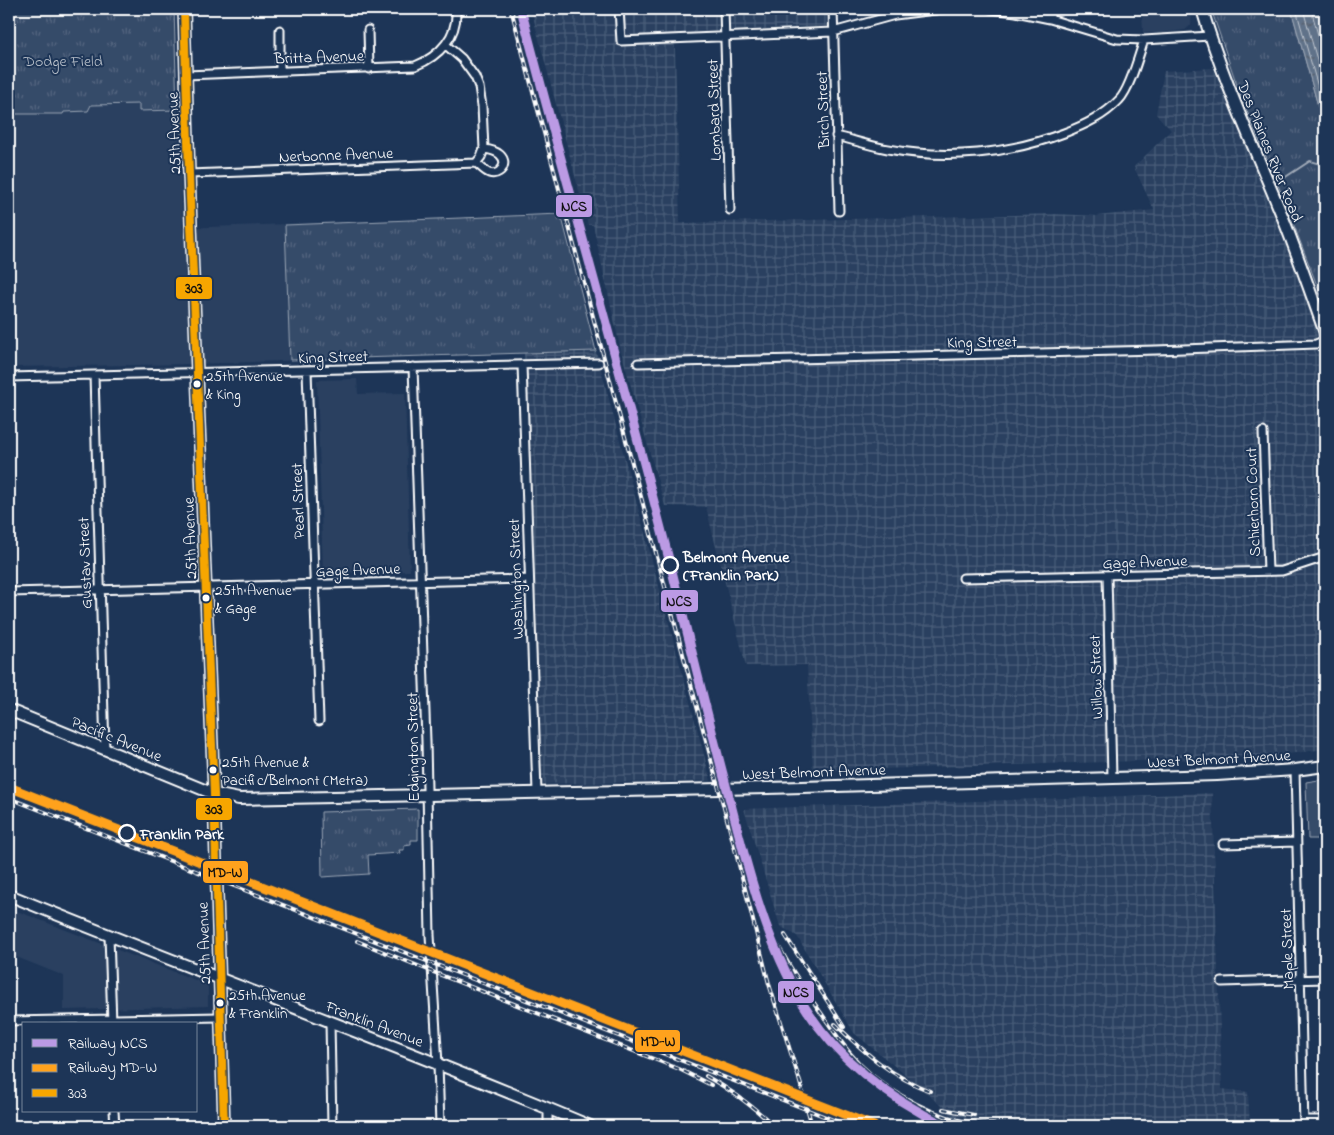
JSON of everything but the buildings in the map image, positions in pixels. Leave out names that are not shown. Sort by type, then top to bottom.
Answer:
[{"type":"main road","name":"25th Avenue","points":[[184,9],[214,794],[224,1126]]},
{"type":"main road","name":"Des Plaines River Road","points":[[1202,9],[1239,114],[1283,218],[1325,332]]},
{"type":"main road","name":"Pacific Avenue","points":[[9,710],[214,794]]},
{"type":"main road","name":"West Belmont Avenue","points":[[214,794],[239,798],[426,796],[797,787],[1217,775],[1325,766]]},
{"type":"main road","name":"Franklin Avenue","points":[[9,895],[590,1126]]},
{"type":"street","points":[[456,9],[454,27],[446,45],[462,59],[475,77],[479,87],[484,149],[479,160],[488,173],[494,174],[500,171],[504,166],[504,160],[501,155],[497,151],[484,149]]},
{"type":"street","points":[[619,9],[621,41],[833,32],[895,15],[943,9]]},
{"type":"street","name":"Lombard Street","points":[[724,9],[730,210]]},
{"type":"street","name":"Birch Street","points":[[833,9],[839,211]]},
{"type":"street","points":[[991,9],[1050,19],[1117,39],[1144,40],[1210,36]]},
{"type":"street","points":[[1050,9],[1050,19]]},
{"type":"street","points":[[280,30],[280,72]]},
{"type":"street","points":[[368,30],[370,68]]},
{"type":"street","points":[[836,136],[888,149],[966,155],[1021,146],[1050,138],[1085,125],[1102,115],[1121,99],[1144,40]]},
{"type":"street","name":"Britta Avenue","points":[[186,75],[415,66],[432,58],[446,45]]},
{"type":"street","name":"Nerbonne Avenue","points":[[189,174],[479,160]]},
{"type":"street","name":"King Street","points":[[638,363],[1156,350],[1316,344],[1325,340]]},
{"type":"street","name":"King Street","points":[[9,377],[598,363]]},
{"type":"street","name":"Washington Street","points":[[522,365],[537,792]]},
{"type":"street","name":"Edgington Street","points":[[413,367],[430,935],[440,1126]]},
{"type":"street","name":"Pearl Street","points":[[307,370],[319,721]]},
{"type":"street","name":"Gustav Street","points":[[94,375],[105,750]]},
{"type":"street","name":"Schierhorn Court","points":[[1263,432],[1268,571]]},
{"type":"street","name":"Gage Avenue","points":[[964,578],[1268,571],[1290,569],[1325,557]]},
{"type":"street","name":"Willow Street","points":[[1107,575],[1112,777]]},
{"type":"street","name":"Gage Avenue","points":[[9,592],[529,579]]},
{"type":"street","name":"Maple Street","points":[[1294,770],[1304,1123]]},
{"type":"street","points":[[1224,844],[1296,842]]},
{"type":"street","points":[[109,936],[112,1021]]},
{"type":"street","points":[[1222,982],[1325,980]]},
{"type":"street","points":[[9,1021],[112,1021],[220,1017]]},
{"type":"street","points":[[330,1022],[332,1126]]},
{"type":"street","points":[[548,1108],[548,1126]]},
{"type":"street","points":[[114,1112],[115,1126]]},
{"type":"street","points":[[1304,1123],[1325,1120]]},
{"type":"shaded area","points":[[9,9],[174,9],[183,228],[561,214],[596,351],[188,364],[9,367]]},
{"type":"shaded area","points":[[531,9],[828,9],[828,26],[673,33],[680,223],[1057,214],[1097,216],[1154,210],[1134,167],[1171,130],[1156,114],[1164,71],[1213,68],[1284,240],[1325,352],[1325,749],[1265,757],[813,771],[807,665],[746,666],[706,507],[665,506],[621,351],[593,225],[588,225]]},
{"type":"shaded area","points":[[1142,9],[1192,9],[1191,25],[1185,30],[1143,33]]},
{"type":"shaded area","points":[[596,351],[711,781],[539,784],[524,353]]},
{"type":"shaded area","points":[[357,379],[358,394],[405,393],[410,571],[323,573],[317,380]]},
{"type":"shaded area","points":[[1212,793],[1222,1089],[1248,1092],[1250,1126],[964,1126],[854,1033],[797,936],[780,926],[744,809]]},
{"type":"shaded area","points":[[9,908],[208,985],[208,1006],[64,1010],[64,976],[9,954]]},
{"type":"green space","name":"Dodge Field","points":[[9,9],[174,9],[177,110],[139,111],[139,104],[91,105],[88,111],[64,112],[63,114],[9,114]]},
{"type":"green space","points":[[1211,9],[1291,9],[1325,131],[1325,306],[1283,197],[1241,97]]},
{"type":"green space","points":[[561,214],[596,351],[290,360],[285,225]]},
{"type":"green space","points":[[1325,779],[1325,839],[1308,839],[1306,782]]},
{"type":"green space","points":[[418,809],[418,840],[411,840],[411,845],[404,846],[404,850],[399,850],[400,853],[368,855],[369,874],[322,877],[321,812]]},
{"type":"water","points":[[1291,9],[1325,9],[1325,131]]},
{"type":"waterway","points":[[1278,182],[1310,161],[1325,164]]},
{"type":"railway","points":[[511,9],[736,853],[769,984],[801,1085]]},
{"type":"railway","points":[[9,798],[849,1126]]},
{"type":"railway","points":[[763,916],[796,976],[838,1037],[860,1064],[886,1086],[916,1104],[962,1121],[1000,1125],[1064,1123]]},
{"type":"railway","points":[[785,935],[844,1027]]},
{"type":"railway","points":[[357,941],[679,1069],[711,1085]]},
{"type":"railway","points":[[835,1024],[879,1063],[903,1078],[930,1091]]},
{"type":"railway","points":[[706,1076],[741,1099],[774,1126]]},
{"type":"railway","points":[[799,1079],[812,1126]]},
{"type":"railway","points":[[943,1109],[974,1115]]},
{"type":"rail line","name":"NCS","points":[[521,9],[655,504],[738,833],[769,933],[790,981],[803,1004],[832,1043],[848,1060],[884,1090],[946,1126]]},
{"type":"rail line","name":"MD-W","points":[[9,787],[874,1126]]},
{"type":"transit line","name":"303","points":[[184,9],[214,794],[224,1126]]},
{"type":"place","name":"25th Avenue & King","points":[[197,384]]},
{"type":"place","name":"Belmont Avenue (Franklin Park)","points":[[670,565]]},
{"type":"place","name":"25th Avenue & Gage","points":[[206,598]]},
{"type":"place","name":"25th Avenue & Pacific/Belmont (Metra)","points":[[213,770]]},
{"type":"place","name":"Franklin Park","points":[[127,833]]},
{"type":"place","name":"25th Avenue & Franklin","points":[[220,1003]]}]
